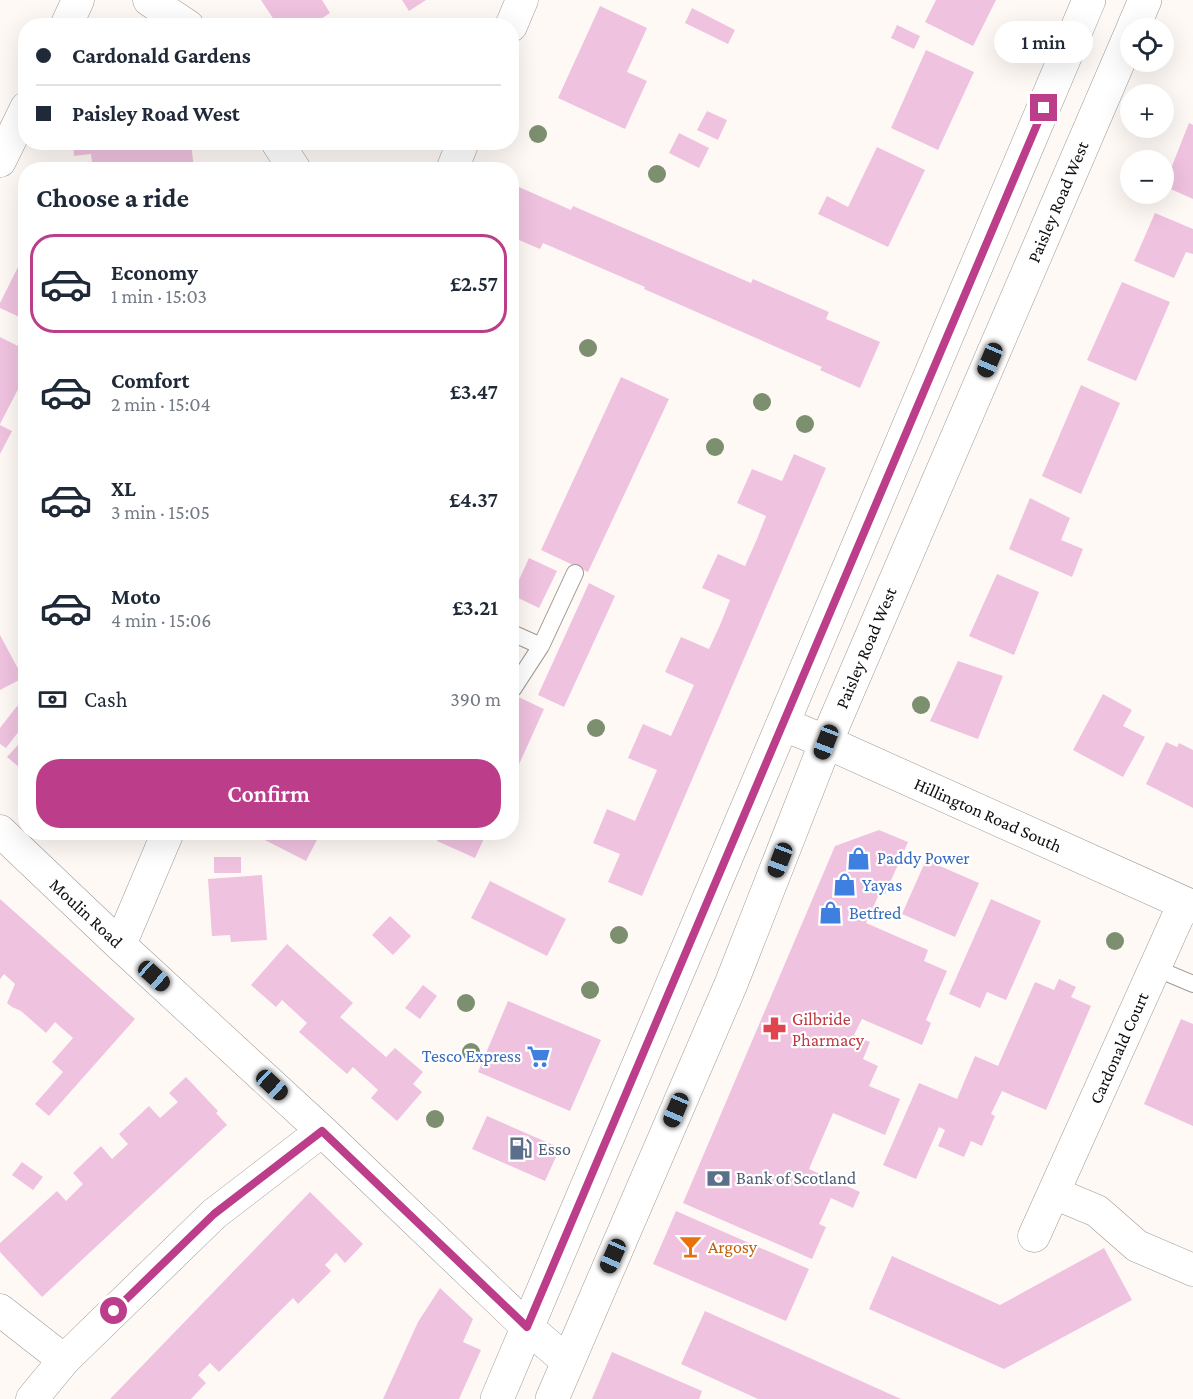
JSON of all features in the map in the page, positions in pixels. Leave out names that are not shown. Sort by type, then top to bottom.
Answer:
[{"type":"main road","points":[[497,1399],[1089,0]]},
{"type":"main road","name":"Paisley Road West","points":[[1137,18],[1145,0]]},
{"type":"main road","name":"Paisley Road West","points":[[552,1399],[731,984],[826,742],[1120,59]]},
{"type":"main road","name":"Hillington Road South","points":[[783,724],[1188,905]]},
{"type":"street","points":[[70,18],[78,0]]},
{"type":"street","points":[[149,0],[176,18]]},
{"type":"street","points":[[514,18],[522,0]]},
{"type":"street","points":[[0,161],[18,124]]},
{"type":"street","name":"Moulin Road","points":[[0,831],[322,1131],[527,1327],[567,1361]]},
{"type":"street","points":[[120,945],[165,840]]},
{"type":"street","name":"Cardonald Court","points":[[1034,1236],[1155,968],[1188,905]]},
{"type":"street","points":[[32,1399],[64,1360],[214,1214],[322,1131]]},
{"type":"street","points":[[1054,1193],[1097,1211],[1137,1246],[1193,1270]]},
{"type":"street","points":[[0,1310],[64,1360]]},
{"type":"lane","points":[[519,680],[541,646],[574,573]]},
{"type":"lane","points":[[519,636],[541,646]]},
{"type":"lane","points":[[1155,968],[1193,984]]},
{"type":"building","points":[[261,0],[322,0],[330,13],[322,18],[273,18]]},
{"type":"building","points":[[402,0],[426,0],[409,11]]},
{"type":"building","points":[[936,0],[996,0],[973,46],[925,22]]},
{"type":"building","points":[[600,6],[647,28],[627,72],[647,81],[625,129],[558,98]]},
{"type":"building","points":[[692,8],[735,30],[728,44],[685,23]]},
{"type":"building","points":[[897,25],[920,36],[914,49],[891,38]]},
{"type":"building","points":[[926,50],[974,72],[938,150],[891,128]]},
{"type":"building","points":[[707,111],[727,120],[718,140],[697,130]]},
{"type":"building","points":[[1189,123],[1193,125],[1193,199],[1174,190],[1174,161]]},
{"type":"building","points":[[679,133],[709,148],[699,168],[669,153]]},
{"type":"building","points":[[877,147],[925,170],[888,247],[818,214],[827,196],[848,207]]},
{"type":"building","points":[[74,150],[192,150],[193,162],[92,162],[91,154],[74,156]]},
{"type":"building","points":[[519,187],[571,210],[573,206],[751,283],[753,279],[829,312],[826,319],[880,342],[860,388],[820,370],[822,367],[644,289],[645,287],[543,243],[540,249],[519,240]]},
{"type":"building","points":[[1155,213],[1193,229],[1193,254],[1186,252],[1174,278],[1134,261]]},
{"type":"building","points":[[18,267],[18,316],[0,308],[0,303]]},
{"type":"building","points":[[1122,282],[1170,302],[1136,381],[1087,360]]},
{"type":"building","points":[[0,337],[18,346],[18,389],[0,424]]},
{"type":"building","points":[[621,377],[669,399],[588,572],[541,550]]},
{"type":"building","points":[[1081,385],[1120,403],[1081,494],[1042,476]]},
{"type":"building","points":[[0,425],[12,431],[0,454]]},
{"type":"building","points":[[794,454],[826,468],[642,896],[608,882],[620,854],[593,843],[607,809],[635,821],[657,770],[628,758],[643,724],[671,736],[694,685],[665,672],[681,637],[709,649],[720,625],[730,600],[702,588],[718,554],[745,566],[757,539],[766,516],[737,503],[752,469],[782,481]]},
{"type":"building","points":[[1030,498],[1070,518],[1061,540],[1083,549],[1072,577],[1009,549]]},
{"type":"building","points":[[529,558],[557,571],[539,608],[519,598],[519,580]]},
{"type":"building","points":[[997,574],[1039,592],[1014,655],[969,636]]},
{"type":"building","points":[[589,583],[615,596],[564,707],[538,695]]},
{"type":"building","points":[[0,635],[18,669],[18,681],[0,690]]},
{"type":"building","points":[[958,661],[1003,676],[978,739],[930,721]]},
{"type":"building","points":[[1103,694],[1132,710],[1123,726],[1145,737],[1123,777],[1073,750]]},
{"type":"building","points":[[519,697],[544,709],[519,764]]},
{"type":"building","points":[[18,707],[18,732],[6,748],[0,744],[0,728]]},
{"type":"building","points":[[1166,742],[1177,747],[1179,743],[1193,750],[1193,808],[1146,784]]},
{"type":"building","points":[[18,745],[18,766],[7,757]]},
{"type":"building","points":[[879,830],[908,842],[885,894],[880,892],[866,923],[928,950],[924,961],[947,971],[926,1020],[931,1023],[922,1045],[862,1019],[854,1035],[870,1042],[863,1059],[878,1066],[869,1086],[900,1099],[885,1135],[833,1113],[809,1169],[860,1192],[853,1208],[831,1198],[819,1224],[826,1227],[812,1259],[683,1203],[835,846]]},
{"type":"building","points":[[265,840],[317,840],[306,861]]},
{"type":"building","points":[[437,840],[483,840],[475,858]]},
{"type":"building","points":[[214,857],[241,857],[241,873],[214,873]]},
{"type":"building","points":[[926,860],[979,883],[955,937],[902,914]]},
{"type":"building","points":[[262,875],[267,940],[231,942],[230,935],[212,936],[208,879]]},
{"type":"building","points":[[490,881],[566,919],[547,956],[471,918]]},
{"type":"building","points":[[0,899],[135,1019],[49,1116],[35,1104],[63,1072],[52,1062],[73,1038],[55,1022],[46,1033],[21,1011],[7,1003],[15,984],[4,974],[0,979]]},
{"type":"building","points":[[991,899],[1041,921],[1006,1000],[987,992],[980,1008],[949,994]]},
{"type":"building","points":[[390,916],[411,936],[393,955],[372,935]]},
{"type":"building","points":[[287,944],[353,1003],[340,1017],[386,1057],[395,1048],[423,1072],[413,1084],[422,1092],[397,1121],[371,1098],[378,1090],[353,1067],[347,1074],[299,1032],[307,1023],[282,1000],[276,1007],[251,985]]},
{"type":"building","points":[[1059,979],[1076,987],[1071,997],[1091,1006],[1046,1110],[1002,1091],[991,1114],[995,1116],[982,1146],[971,1141],[964,1157],[938,1146],[945,1130],[939,1127],[916,1179],[883,1165],[919,1083],[957,1099],[975,1056],[998,1066],[1035,982],[1054,990]]},
{"type":"building","points":[[423,985],[437,996],[420,1019],[405,1008]]},
{"type":"building","name":"Tesco Express","points":[[508,1001],[601,1040],[570,1111],[478,1072]]},
{"type":"building","points":[[1181,1019],[1193,1024],[1193,1126],[1144,1104]]},
{"type":"building","points":[[186,1077],[218,1111],[216,1113],[227,1125],[42,1297],[0,1252],[0,1243],[57,1191],[66,1201],[83,1184],[73,1173],[101,1146],[112,1159],[128,1144],[119,1134],[149,1106],[160,1118],[178,1102],[169,1093]]},
{"type":"building","points":[[487,1116],[560,1148],[545,1181],[472,1149]]},
{"type":"building","points":[[22,1162],[43,1177],[33,1190],[12,1175]]},
{"type":"building","points":[[310,1192],[363,1244],[345,1263],[336,1253],[325,1265],[331,1271],[298,1304],[293,1298],[219,1372],[210,1363],[198,1375],[206,1383],[191,1399],[110,1399]]},
{"type":"building","points":[[676,1211],[809,1269],[786,1321],[653,1264]]},
{"type":"building","points":[[1104,1248],[1132,1300],[1004,1369],[869,1309],[892,1256],[1000,1305]]},
{"type":"building","points":[[440,1288],[473,1319],[463,1342],[481,1350],[459,1399],[383,1399],[418,1322]]},
{"type":"building","points":[[705,1311],[901,1399],[758,1399],[681,1364]]},
{"type":"building","points":[[612,1352],[702,1391],[699,1399],[592,1399]]},
{"type":"place","name":"Paddy Power","points":[[859,858]]},
{"type":"place","name":"Yayas","points":[[844,885]]},
{"type":"place","name":"Betfred","points":[[831,913]]},
{"type":"place","name":"Gilbride Pharmacy","points":[[774,1029]]},
{"type":"place","name":"Tesco Express","points":[[539,1056]]},
{"type":"place","name":"Esso","points":[[520,1149]]},
{"type":"place","name":"Bank of Scotland","points":[[718,1178]]},
{"type":"place","name":"Argosy","points":[[690,1247]]},
{"type":"route","points":[[114,1311],[214,1214],[322,1131],[527,1327],[1044,108]]}]
